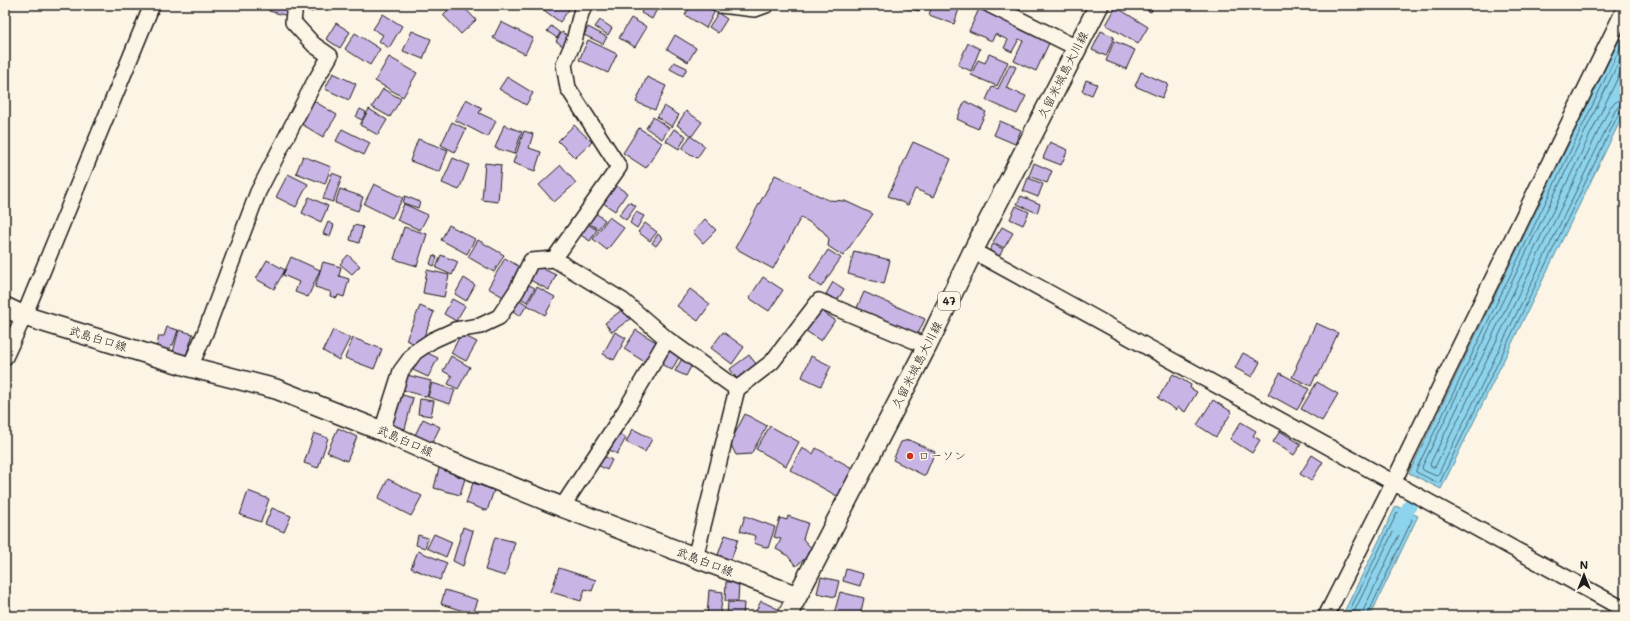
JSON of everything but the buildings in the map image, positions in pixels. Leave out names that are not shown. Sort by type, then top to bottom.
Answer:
[{"type":"main road","name":"久留米城島大川線","points":[[787,616],[927,346],[973,251],[1100,5]]},
{"type":"main road","name":"武島白口線","points":[[5,307],[24,316],[190,367],[276,389],[382,431],[449,461],[562,507],[797,596]]},
{"type":"street","points":[[5,357],[24,316],[152,5]]},
{"type":"street","points":[[190,367],[205,333],[258,192],[314,83],[330,56],[314,45],[292,22],[295,5]]},
{"type":"street","points":[[554,259],[619,167],[568,88],[564,64],[574,41],[581,12],[585,5]]},
{"type":"street","points":[[720,5],[755,9],[766,5]]},
{"type":"street","points":[[990,5],[1077,48]]},
{"type":"street","points":[[1326,616],[1394,481],[1625,8]]},
{"type":"street","points":[[973,251],[1394,481],[1625,610]]},
{"type":"street","points":[[382,431],[401,371],[415,352],[433,340],[455,330],[480,326],[499,316],[517,290],[531,261],[547,259],[554,259],[623,301],[667,339],[737,389]]},
{"type":"street","points":[[695,558],[737,389],[772,362],[819,301],[927,346]]},
{"type":"street","points":[[562,507],[625,411],[667,339]]},
{"type":"water","points":[[1625,28],[1625,111],[1441,489],[1409,473]]},
{"type":"water","points":[[1396,506],[1418,516],[1370,616],[1342,616]]},
{"type":"waterway","points":[[1399,528],[1410,505]]},
{"type":"place","name":"ローソン","points":[[910,456]]}]
